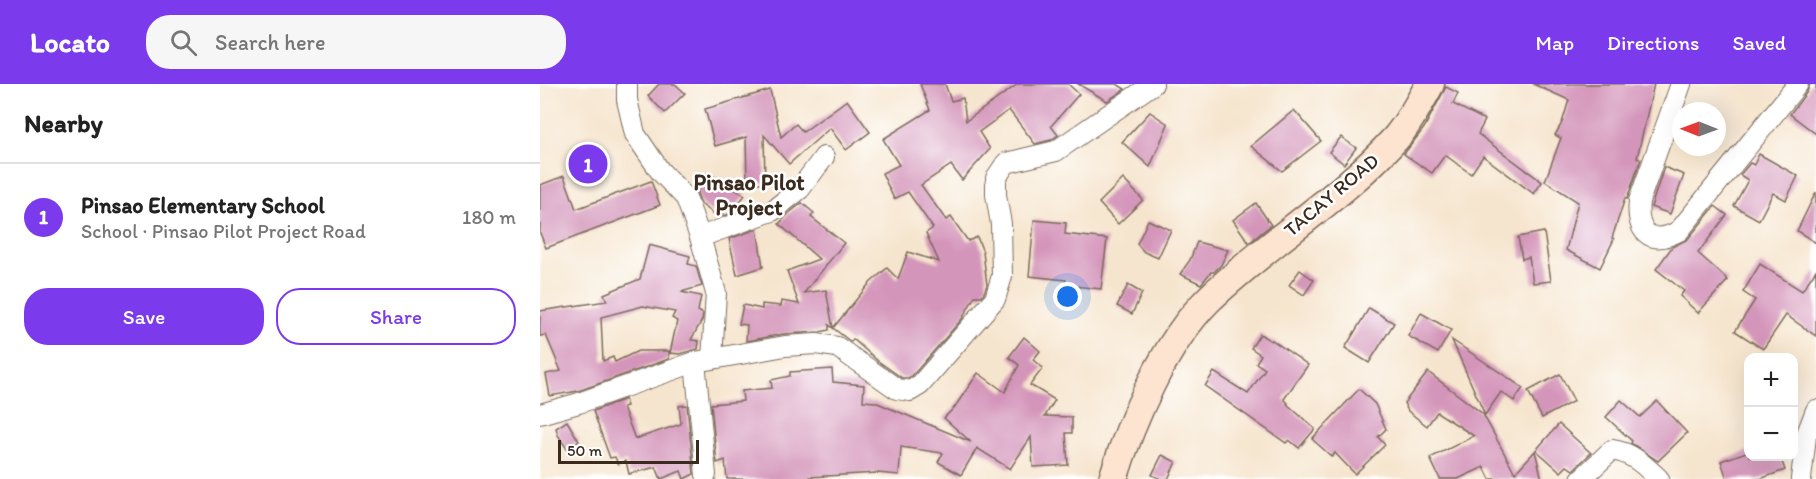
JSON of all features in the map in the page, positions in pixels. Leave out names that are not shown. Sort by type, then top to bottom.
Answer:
[{"type":"main road","name":"TACAY ROAD","points":[[1113,479],[1122,449],[1173,343],[1208,300],[1360,173],[1397,137],[1430,84]]},
{"type":"street","points":[[627,84],[627,100],[635,134],[660,171],[686,198],[716,293],[703,360],[706,475]]},
{"type":"street","points":[[540,414],[703,360],[785,346],[816,344],[837,347],[897,389],[910,391],[920,385],[995,299],[1002,276],[1001,224],[996,195],[996,178],[1006,163],[1056,151],[1153,84]]},
{"type":"street","points":[[1681,84],[1639,201],[1638,214],[1641,227],[1650,237],[1657,238],[1679,231],[1798,84]]},
{"type":"street","points":[[700,237],[772,211],[800,189],[824,157]]},
{"type":"street","points":[[1801,479],[1806,436],[1816,410]]},
{"type":"street","points":[[1581,479],[1612,450],[1626,452],[1639,460],[1659,479]]},
{"type":"building","points":[[659,84],[675,84],[685,93],[665,113],[648,96]]},
{"type":"building","points":[[920,84],[945,84],[951,101],[963,98],[966,121],[1018,84],[1068,84],[1079,94],[1051,126],[1058,135],[1051,140],[1035,144],[1009,110],[979,132],[990,149],[962,180],[951,165],[921,185],[946,220],[951,217],[968,241],[977,237],[983,252],[987,285],[982,296],[975,296],[962,319],[908,378],[902,378],[853,339],[851,342],[829,325],[829,330],[820,332],[784,334],[746,341],[747,325],[739,324],[743,305],[762,309],[762,304],[781,306],[782,301],[799,304],[787,271],[819,259],[779,224],[802,203],[814,213],[811,217],[844,243],[804,293],[826,290],[833,328],[869,284],[887,268],[898,279],[908,252],[939,262],[926,233],[933,228],[908,192],[894,199],[882,173],[899,165],[883,139],[930,110]]},
{"type":"building","points":[[1078,84],[1117,84],[1125,89],[1107,101]]},
{"type":"building","points":[[1533,84],[1654,84],[1637,158],[1641,159],[1627,199],[1625,198],[1612,238],[1614,239],[1600,268],[1566,250],[1578,202],[1545,181],[1561,138],[1555,135],[1562,123],[1569,100]]},
{"type":"building","points":[[1810,84],[1816,84],[1816,134],[1790,114],[1807,92]]},
{"type":"building","points":[[1446,87],[1458,93],[1453,104],[1485,120],[1478,134],[1542,182],[1534,194],[1483,156],[1471,174],[1445,155],[1432,173],[1404,154],[1424,128]]},
{"type":"building","points":[[770,90],[781,137],[796,124],[803,132],[847,100],[870,132],[846,150],[830,128],[789,164],[764,135],[765,183],[747,183],[746,137],[715,146],[705,109]]},
{"type":"building","points":[[1294,110],[1321,141],[1282,171],[1251,146]]},
{"type":"building","points":[[1150,112],[1168,124],[1150,167],[1122,142]]},
{"type":"building","points":[[1341,137],[1356,148],[1344,164],[1329,152]]},
{"type":"building","points":[[1759,154],[1798,176],[1786,200],[1773,193],[1759,220],[1734,206],[1748,180],[1740,175],[1750,163],[1754,165]]},
{"type":"building","points":[[1664,167],[1684,175],[1670,214],[1651,207]]},
{"type":"building","points":[[707,173],[745,195],[732,213],[723,216],[720,201],[717,216],[701,204],[697,193]]},
{"type":"building","points":[[564,176],[576,209],[651,181],[660,205],[546,248],[540,233],[540,185]]},
{"type":"building","points":[[1123,179],[1143,200],[1118,224],[1099,203]]},
{"type":"building","points":[[1816,192],[1816,243],[1797,231]]},
{"type":"building","points":[[1256,203],[1271,225],[1249,243],[1233,220]]},
{"type":"building","points":[[1715,206],[1727,215],[1698,253],[1728,280],[1698,313],[1680,296],[1684,291],[1656,269],[1672,247],[1688,239]]},
{"type":"building","points":[[1034,220],[1066,223],[1065,234],[1107,239],[1101,289],[1065,285],[1066,280],[1029,276]]},
{"type":"building","points":[[1148,220],[1171,230],[1158,258],[1144,252],[1137,244]]},
{"type":"building","points":[[757,229],[763,267],[737,275],[729,239]]},
{"type":"building","points":[[1544,232],[1551,281],[1533,283],[1529,257],[1522,259],[1518,237]]},
{"type":"building","points":[[1197,242],[1228,250],[1221,265],[1211,272],[1201,284],[1180,274],[1190,260]]},
{"type":"building","points":[[649,245],[690,256],[688,264],[696,266],[702,286],[681,292],[701,296],[698,311],[703,314],[702,320],[691,340],[699,341],[698,349],[680,354],[670,353],[677,321],[672,318],[675,312],[643,306],[601,317],[603,361],[613,357],[615,362],[638,351],[669,351],[669,359],[578,391],[550,396],[546,374],[561,371],[546,335],[540,336],[540,311],[607,301],[604,294],[640,279]]},
{"type":"building","points":[[1760,264],[1802,291],[1816,270],[1816,336],[1786,315],[1763,349],[1735,331],[1755,300],[1743,292]]},
{"type":"building","points":[[1300,270],[1314,280],[1304,295],[1289,285]]},
{"type":"building","points":[[1128,285],[1142,293],[1132,314],[1117,306]]},
{"type":"building","points":[[1369,308],[1394,323],[1369,363],[1345,348]]},
{"type":"building","points":[[1421,313],[1451,330],[1438,353],[1408,336]]},
{"type":"building","points":[[1260,334],[1308,365],[1284,399],[1315,429],[1299,448],[1289,440],[1286,443],[1205,386],[1214,372],[1248,394],[1265,369],[1256,363],[1261,355],[1251,348]]},
{"type":"building","points":[[1024,337],[1040,351],[1033,360],[1043,368],[1030,385],[1055,400],[1045,416],[1072,417],[1072,433],[1066,433],[1068,465],[1033,467],[1031,437],[1010,469],[977,448],[961,475],[938,462],[943,453],[901,447],[899,475],[877,473],[809,477],[809,479],[727,479],[725,460],[717,463],[711,404],[743,401],[742,391],[772,388],[771,380],[790,376],[790,372],[832,369],[833,382],[864,385],[863,401],[875,402],[971,442],[944,418],[954,408],[978,373],[1005,392],[1019,365],[1009,357]]},
{"type":"building","points":[[1452,340],[1523,388],[1514,401],[1501,392],[1485,415]]},
{"type":"building","points":[[1428,372],[1483,414],[1515,473],[1535,451],[1542,479],[1490,479],[1484,467],[1458,479],[1440,479],[1430,458],[1474,436],[1437,412],[1427,426],[1408,411],[1404,403]]},
{"type":"building","points":[[1560,374],[1574,401],[1542,418],[1528,391]]},
{"type":"building","points":[[1359,389],[1375,404],[1386,429],[1378,437],[1385,445],[1355,474],[1335,453],[1332,457],[1312,439]]},
{"type":"building","points":[[625,399],[627,406],[623,407],[635,439],[681,424],[679,406],[687,405],[694,474],[684,479],[681,471],[661,479],[656,467],[629,474],[626,461],[618,464],[615,457],[610,458],[593,411]]},
{"type":"building","points":[[1621,400],[1640,417],[1657,401],[1687,433],[1658,461],[1631,443],[1632,441],[1606,417]]},
{"type":"building","points":[[567,421],[579,441],[567,449],[556,428]]},
{"type":"building","points":[[1559,424],[1591,453],[1573,470],[1567,466],[1561,472],[1536,450]]},
{"type":"building","points":[[1744,453],[1744,461],[1782,461],[1785,470],[1760,479],[1727,479],[1721,461]]},
{"type":"building","points":[[1162,455],[1176,462],[1168,479],[1152,475]]},
{"type":"place","name":"Pinsao Elementary School","points":[[588,164]]},
{"type":"district","name":"Pinsao Pilot Project","points":[[749,194]]}]
